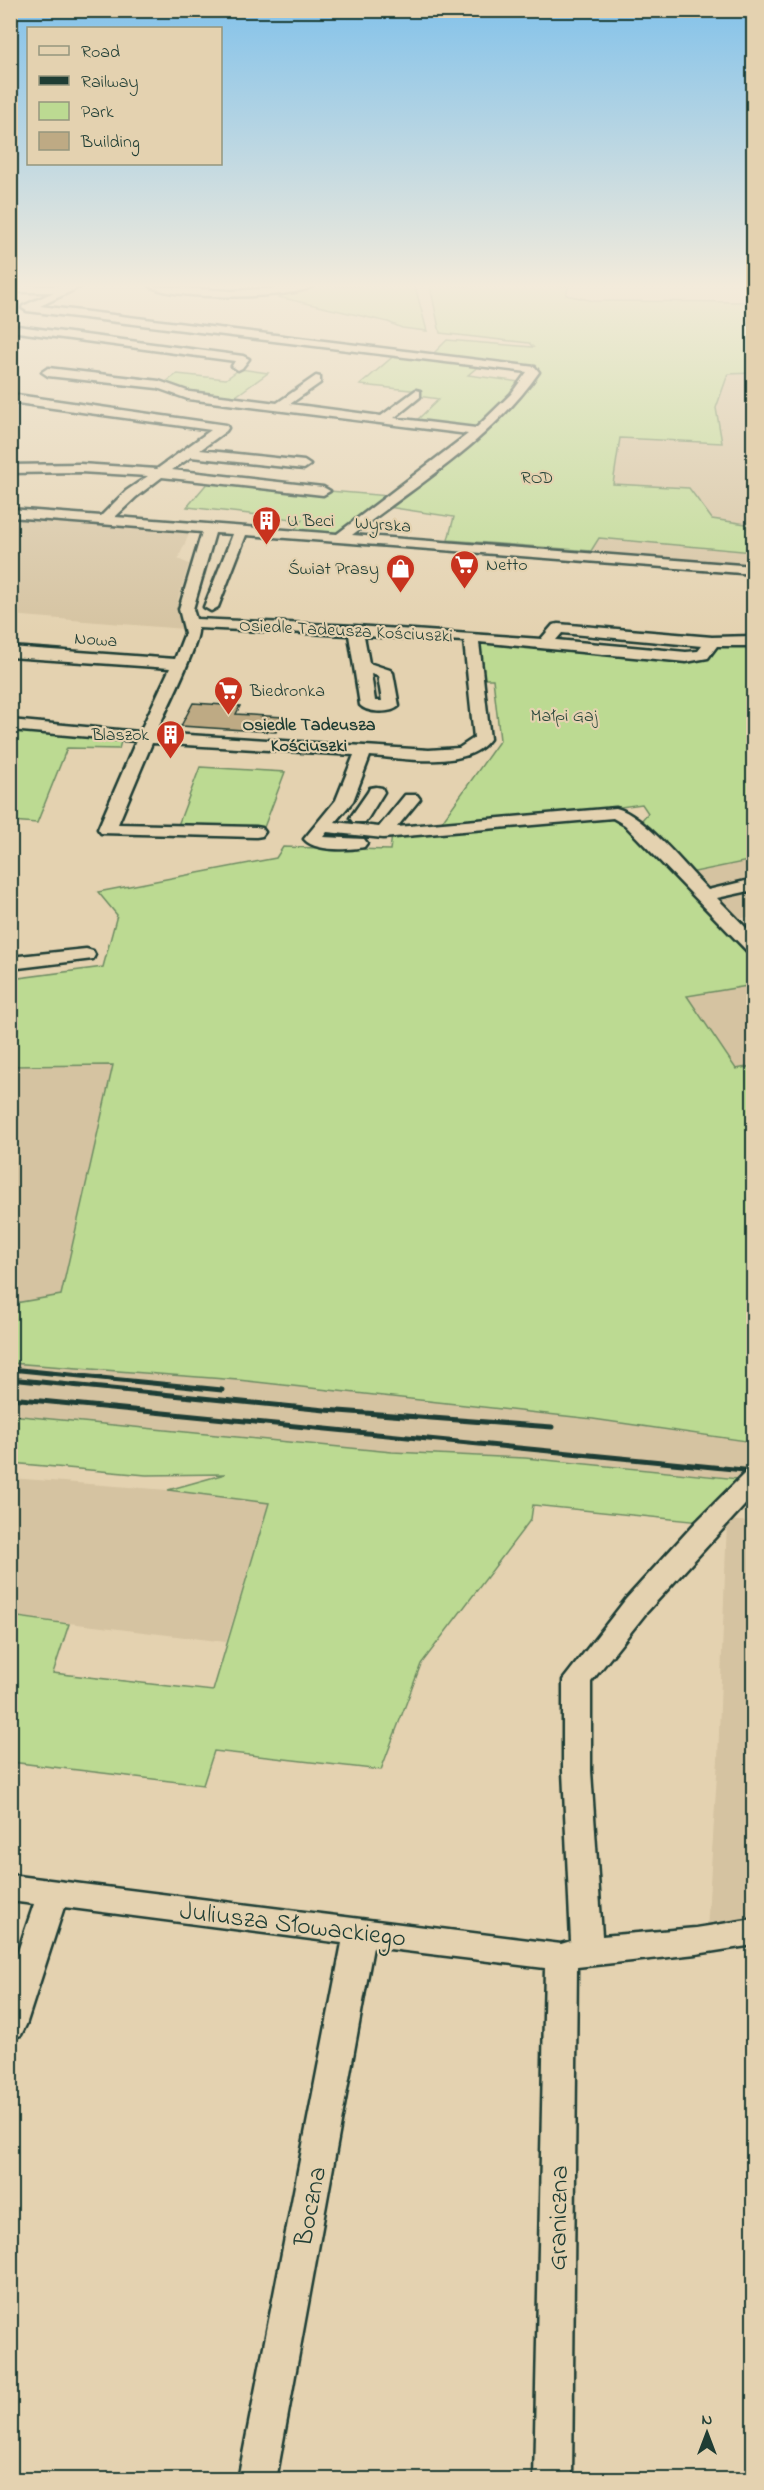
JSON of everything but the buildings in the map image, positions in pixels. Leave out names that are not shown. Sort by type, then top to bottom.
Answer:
[{"type":"street","points":[[40,402],[222,428],[191,453],[131,494],[104,520]]},
{"type":"street","points":[[243,402],[479,432]]},
{"type":"street","points":[[279,407],[286,402]]},
{"type":"street","points":[[386,419],[406,402]]},
{"type":"street","points":[[340,538],[479,432],[510,402]]},
{"type":"street","points":[[191,453],[304,465]]},
{"type":"street","points":[[10,469],[80,468],[323,491]]},
{"type":"street","name":"Wyrska","points":[[10,513],[753,570]]},
{"type":"street","points":[[210,528],[186,609],[192,633],[107,829],[256,832]]},
{"type":"street","points":[[211,607],[241,530]]},
{"type":"street","name":"Osiedle Tadeusza Kościuszki","points":[[10,725],[147,737],[429,755],[457,754],[476,748],[483,739],[471,637],[189,623]]},
{"type":"street","points":[[356,630],[361,666]]},
{"type":"street","points":[[471,637],[686,657],[703,655],[712,642],[753,641]]},
{"type":"street","name":"Nowa","points":[[10,652],[179,664]]},
{"type":"street","points":[[364,751],[344,801],[313,839],[320,842],[376,829],[616,813],[631,821],[753,946]]},
{"type":"street","points":[[376,792],[376,829]]},
{"type":"street","points":[[376,829],[411,799]]},
{"type":"street","points":[[327,820],[376,829]]},
{"type":"street","points":[[704,896],[753,884]]},
{"type":"street","points":[[10,963],[86,956]]},
{"type":"street","name":"Graniczna","points":[[553,2480],[574,1954],[577,1680],[652,1589],[753,1479]]},
{"type":"street","name":"Juliusza Słowackiego","points":[[10,1888],[360,1932],[574,1954],[696,1941],[753,1932]]},
{"type":"street","points":[[10,2025],[53,1893]]},
{"type":"street","name":"Boczna","points":[[257,2480],[360,1932]]},
{"type":"shaded area","points":[[718,402],[753,402],[753,525],[712,519],[613,484],[620,438],[721,443],[716,408]]},
{"type":"shaded area","points":[[10,518],[190,532],[178,559],[189,564],[178,599],[184,629],[11,615]]},
{"type":"shaded area","points":[[599,538],[753,552],[753,566],[589,553]]},
{"type":"shaded area","points":[[753,860],[753,916],[738,919],[690,873]]},
{"type":"shaded area","points":[[753,985],[753,1066],[736,1070],[686,996]]},
{"type":"shaded area","points":[[113,1064],[61,1296],[11,1304],[11,1066]]},
{"type":"shaded area","points":[[10,1363],[238,1380],[593,1419],[753,1442],[753,1461],[739,1479],[525,1458],[392,1452],[11,1415]]},
{"type":"shaded area","points":[[11,1478],[168,1490],[269,1503],[226,1642],[11,1616]]},
{"type":"shaded area","points":[[727,1520],[753,1522],[753,1923],[707,1930],[718,1759]]},
{"type":"green space","points":[[436,402],[501,402],[474,430],[416,421]]},
{"type":"green space","name":"ROD","points":[[508,402],[718,402],[716,408],[722,443],[620,438],[613,484],[689,488],[712,519],[753,525],[753,552],[599,538],[591,551],[448,540],[454,517],[388,507],[483,432]]},
{"type":"green space","points":[[209,481],[390,496],[339,533],[294,530],[302,520],[187,507]]},
{"type":"green space","name":"Małpi Gaj","points":[[476,640],[709,656],[717,645],[747,644],[753,648],[753,860],[690,873],[641,821],[648,813],[642,804],[613,808],[616,812],[438,827],[500,740],[493,679],[483,679]]},
{"type":"green space","points":[[10,730],[122,738],[119,749],[67,748],[37,823],[11,821]]},
{"type":"green space","points":[[200,767],[285,772],[263,830],[177,828]]},
{"type":"green space","points":[[612,819],[629,826],[753,960],[753,985],[687,996],[736,1069],[753,1066],[753,1442],[593,1419],[238,1380],[11,1363],[10,1304],[61,1295],[113,1065],[11,1066],[11,979],[103,967],[117,915],[98,892],[276,858],[283,847],[390,850],[392,835]]},
{"type":"green space","points":[[10,1415],[392,1452],[525,1458],[739,1479],[701,1522],[533,1505],[531,1519],[421,1664],[381,1770],[214,1751],[203,1785],[11,1762],[11,1616],[69,1624],[53,1673],[213,1691],[269,1503],[168,1490],[225,1474],[146,1475],[11,1463]]},
{"type":"railway","points":[[10,1369],[222,1390]]},
{"type":"railway","points":[[10,1379],[325,1410],[552,1427]]},
{"type":"railway","points":[[10,1398],[754,1471]]},
{"type":"place","name":"U Beci","points":[[266,546]]},
{"type":"place","name":"Netto","points":[[465,590]]},
{"type":"place","name":"Świat Prasy","points":[[400,594]]},
{"type":"place","name":"Biedronka","points":[[229,716]]},
{"type":"place","name":"Blaszok","points":[[170,760]]},
{"type":"district","name":"Osiedle Tadeusza Kościuszki","points":[[309,734]]}]
